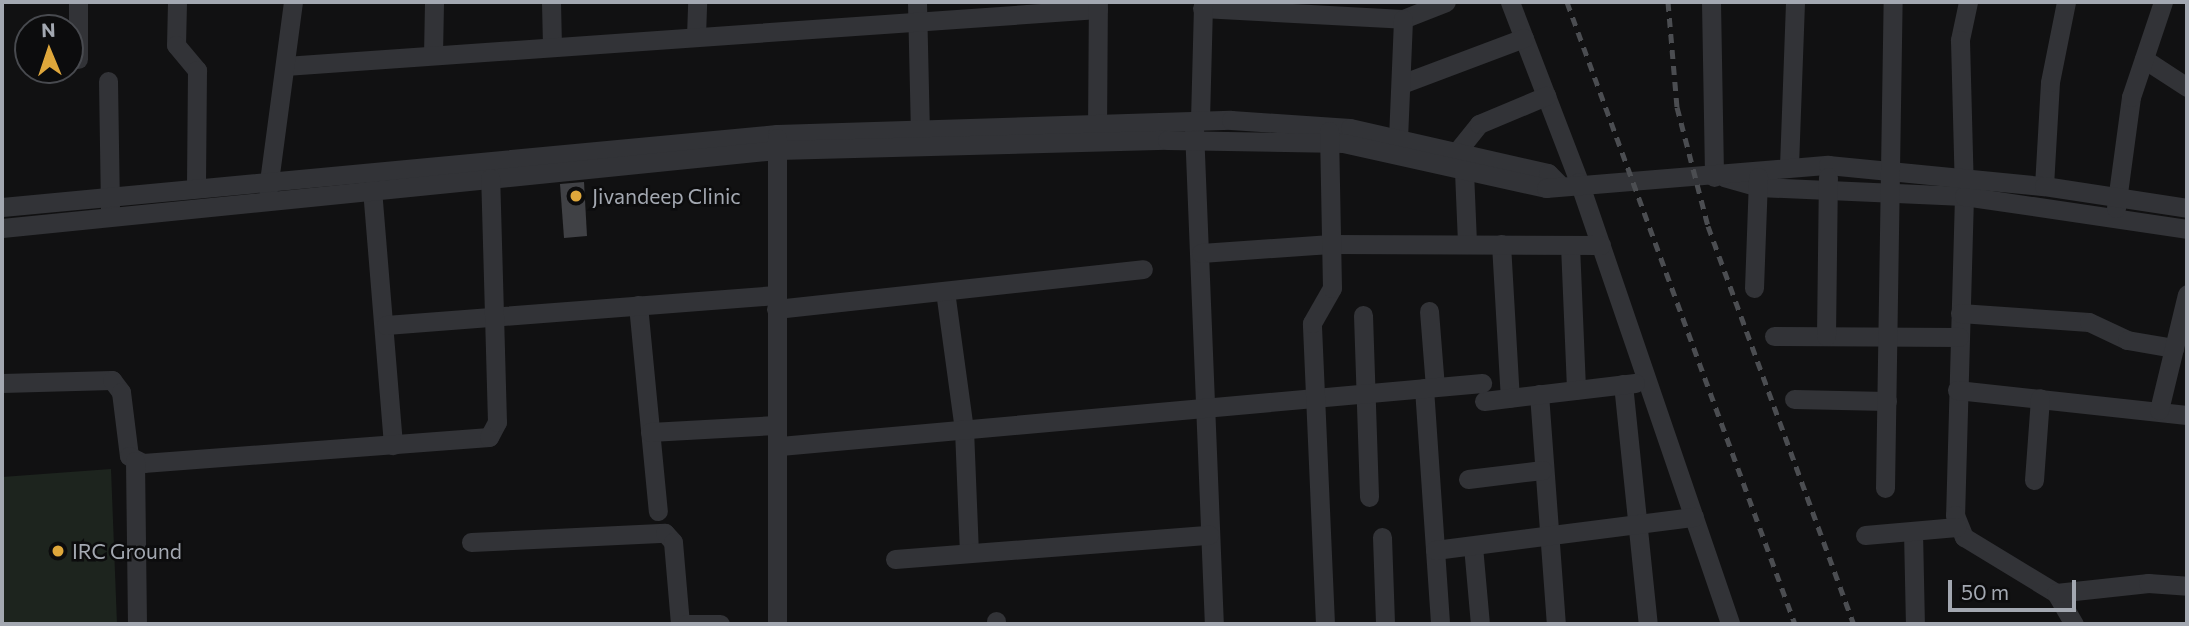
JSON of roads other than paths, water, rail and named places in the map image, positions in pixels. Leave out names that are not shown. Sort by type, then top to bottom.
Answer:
[{"type":"street","points":[[177,2],[176,45],[197,70],[196,187]]},
{"type":"street","points":[[269,201],[268,179],[293,2]]},
{"type":"street","points":[[433,55],[434,2]]},
{"type":"street","points":[[551,2],[552,46]]},
{"type":"street","points":[[696,36],[697,2]]},
{"type":"street","points":[[1214,624],[1204,408],[1196,127],[1203,5],[1295,6],[1403,19],[1446,2]]},
{"type":"street","points":[[1510,2],[1579,182],[1730,624]]},
{"type":"street","points":[[1712,2],[1717,176]]},
{"type":"street","points":[[1789,166],[1795,2]]},
{"type":"street","points":[[1885,488],[1895,171],[1893,2]]},
{"type":"street","points":[[1957,527],[1958,337],[1964,186],[1960,40],[1968,2]]},
{"type":"street","points":[[2044,186],[2050,82],[2066,2]]},
{"type":"street","points":[[2115,219],[2130,97],[2163,2]]},
{"type":"street","points":[[285,66],[696,36],[917,11],[1098,6],[1097,132]]},
{"type":"street","points":[[917,11],[920,135]]},
{"type":"street","points":[[1398,139],[1404,83],[1403,19]]},
{"type":"street","points":[[1404,83],[1524,38]]},
{"type":"street","points":[[2144,59],[2187,87]]},
{"type":"street","points":[[108,80],[111,218]]},
{"type":"street","points":[[1467,244],[1455,162],[1479,124],[1546,96]]},
{"type":"street","points":[[2,207],[268,179],[604,158],[777,142],[920,135],[1097,132],[1196,127],[1398,139],[1455,162]]},
{"type":"street","points":[[1329,134],[1455,162],[1548,173],[1558,183],[1717,176],[1758,178],[1828,189],[1894,192],[1964,186],[2044,186],[2187,208]]},
{"type":"street","points":[[1325,624],[1312,323],[1332,288],[1329,134]]},
{"type":"street","points":[[777,142],[775,425],[780,446],[777,624]]},
{"type":"street","points":[[2,228],[490,178],[604,158]]},
{"type":"street","points":[[1758,178],[1789,166],[1828,165],[1895,171],[2115,219],[2187,229]]},
{"type":"street","points":[[1826,336],[1828,165]]},
{"type":"street","points":[[135,461],[478,441],[494,432],[496,316],[490,178]]},
{"type":"street","points":[[1754,288],[1758,178]]},
{"type":"street","points":[[372,189],[386,325],[393,446]]},
{"type":"street","points":[[1201,253],[1331,244],[1601,245]]},
{"type":"street","points":[[1501,244],[1510,398]]},
{"type":"street","points":[[1570,245],[1576,390]]},
{"type":"street","points":[[386,325],[638,305],[776,302],[945,291],[1143,269]]},
{"type":"street","points":[[945,291],[964,429],[969,553]]},
{"type":"street","points":[[2159,410],[2187,295]]},
{"type":"street","points":[[638,305],[658,511]]},
{"type":"street","points":[[1429,311],[1429,388],[1440,624]]},
{"type":"street","points":[[1960,313],[2078,320],[2127,340],[2174,348]]},
{"type":"street","points":[[1363,315],[1369,497]]},
{"type":"street","points":[[1774,336],[1958,337]]},
{"type":"street","points":[[2,383],[112,380],[121,392],[126,447],[135,461],[137,624]]},
{"type":"street","points":[[780,446],[1429,388],[1483,392],[1510,398],[1648,381]]},
{"type":"street","points":[[1622,384],[1648,624]]},
{"type":"street","points":[[1957,390],[2187,415]]},
{"type":"street","points":[[1539,394],[1546,537],[1556,624]]},
{"type":"street","points":[[1794,398],[1887,401]]},
{"type":"street","points":[[2034,480],[2040,398]]},
{"type":"street","points":[[650,432],[775,425]]},
{"type":"street","points":[[1468,479],[1542,470]]},
{"type":"street","points":[[1435,550],[1694,517]]},
{"type":"street","points":[[1865,536],[1957,527],[2056,593],[2074,624]]},
{"type":"street","points":[[1913,531],[1915,624]]},
{"type":"street","points":[[471,542],[665,533],[673,542],[680,624]]},
{"type":"street","points":[[895,559],[1209,535]]},
{"type":"street","points":[[1382,537],[1385,624]]},
{"type":"street","points":[[1473,545],[1480,624]]},
{"type":"street","points":[[2056,593],[2148,583],[2187,586]]},
{"type":"street","points":[[687,624],[720,624]]},
{"type":"railway","points":[[1567,2],[1795,624]]},
{"type":"railway","points":[[1668,2],[1677,107],[1708,226],[1854,624]]},
{"type":"place","name":"Jivandeep Clinic","points":[[576,196]]},
{"type":"place","name":"IRC Ground","points":[[58,551]]}]
